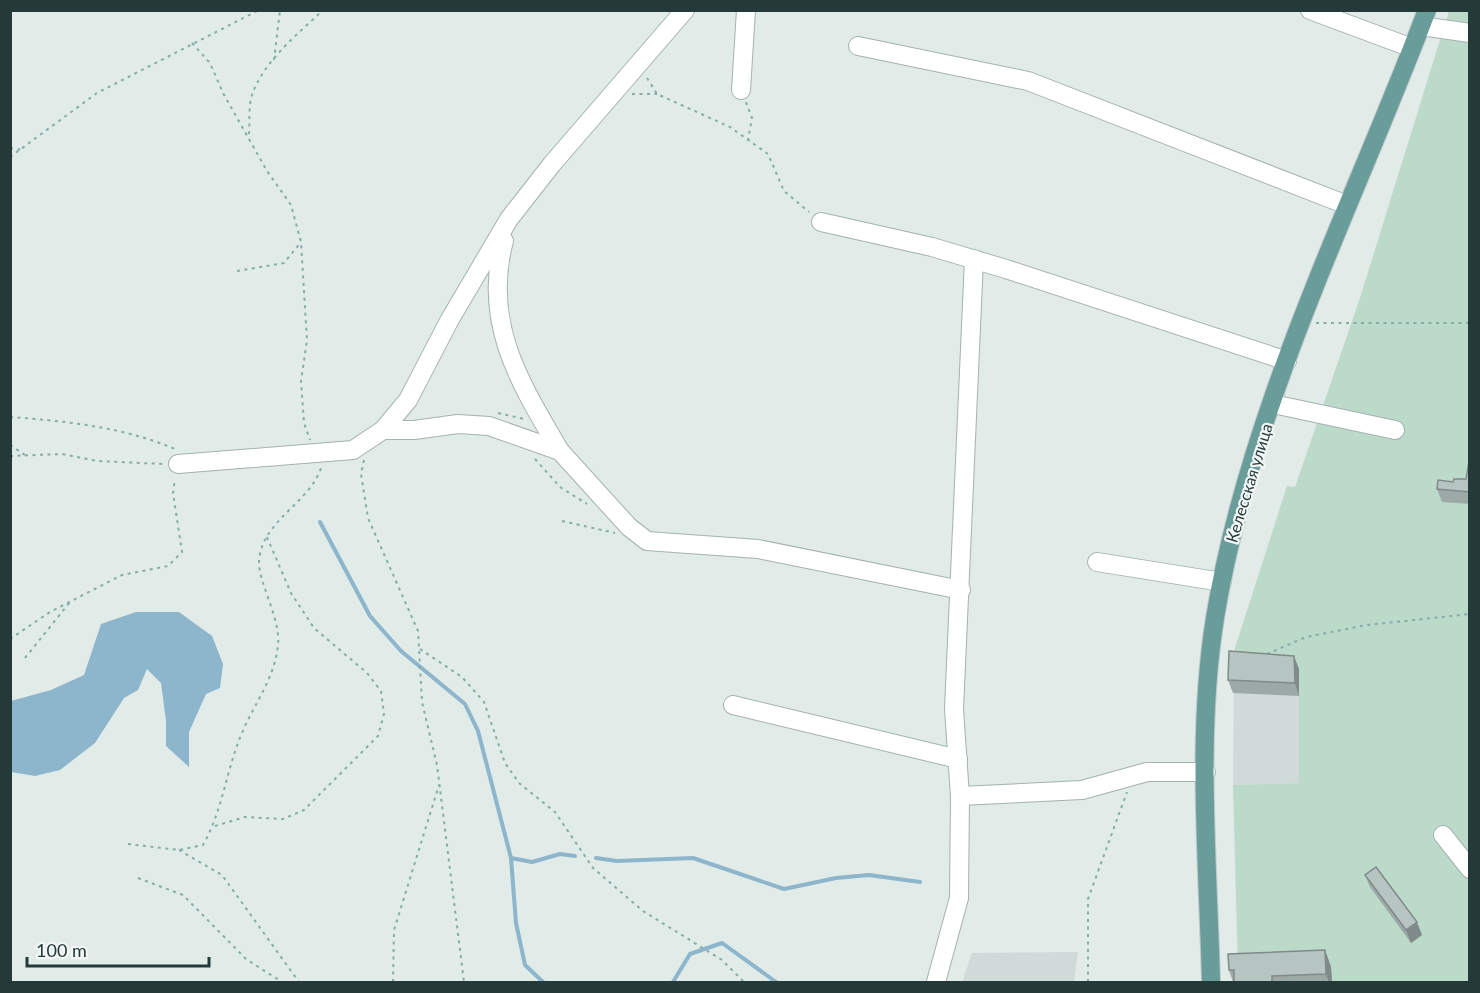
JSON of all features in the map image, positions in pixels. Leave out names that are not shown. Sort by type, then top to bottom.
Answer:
[{"type":"main road","name":"Келесская улица","points":[[1210,982],[1206,772],[1208,682],[1222,582],[1240,502],[1287,361],[1347,205],[1424,18]]},
{"type":"street","points":[[177,457],[320,454],[353,450],[375,435],[408,400],[449,321],[509,219],[552,164],[685,10]]},
{"type":"street","points":[[741,90],[746,10]]},
{"type":"street","points":[[1310,10],[1412,48]]},
{"type":"street","points":[[1424,18],[1452,32],[1470,33]]},
{"type":"street","points":[[858,46],[1028,81],[1347,205]]},
{"type":"street","points":[[509,219],[496,268],[496,296],[503,338],[520,383],[560,451],[629,527],[647,541],[758,549],[962,590]]},
{"type":"street","points":[[821,222],[974,260],[1287,361]]},
{"type":"street","points":[[936,982],[959,898],[960,796],[954,709],[962,590],[974,260]]},
{"type":"street","points":[[1273,404],[1395,430]]},
{"type":"street","points":[[375,435],[458,424],[489,426],[560,451]]},
{"type":"street","points":[[1097,562],[1222,582]]},
{"type":"street","points":[[733,705],[958,759]]},
{"type":"street","points":[[960,796],[1082,790],[1146,772],[1206,772]]},
{"type":"street","points":[[1443,835],[1470,869]]},
{"type":"path","points":[[10,157],[23,150],[97,93],[259,10]]},
{"type":"path","points":[[274,60],[280,10]]},
{"type":"path","points":[[249,134],[252,94],[262,74],[323,10]]},
{"type":"path","points":[[128,844],[179,850],[203,846],[215,826],[242,734],[267,685],[279,644],[259,562],[266,535],[316,484],[320,454],[304,423],[302,391],[307,339],[302,242],[291,205],[267,171],[249,134],[223,93],[210,63],[192,43]]},
{"type":"path","points":[[639,63],[657,94],[730,127],[768,154],[784,191],[821,222]]},
{"type":"path","points":[[741,90],[752,118],[748,140]]},
{"type":"path","points":[[10,148],[23,150]]},
{"type":"path","points":[[237,271],[284,263],[302,242]]},
{"type":"path","points":[[1302,323],[1470,323]]},
{"type":"path","points":[[10,417],[57,420],[135,435],[177,457]]},
{"type":"path","points":[[375,435],[361,474],[368,518],[418,631],[422,702],[439,784],[464,982]]},
{"type":"path","points":[[10,445],[26,455]]},
{"type":"path","points":[[10,456],[62,454],[97,461],[177,457]]},
{"type":"path","points":[[10,639],[50,612],[122,575],[168,566],[182,552],[173,493],[177,457]]},
{"type":"path","points":[[535,459],[560,487],[585,504],[614,510]]},
{"type":"path","points":[[562,521],[615,533]]},
{"type":"path","points":[[215,826],[244,817],[283,819],[304,810],[378,736],[384,714],[381,691],[367,673],[314,628],[291,593],[266,535]]},
{"type":"path","points":[[26,658],[71,601]]},
{"type":"path","points":[[1264,655],[1281,650],[1306,637],[1367,626],[1470,614]]},
{"type":"path","points":[[420,648],[462,677],[483,702],[505,763],[519,783],[555,812],[593,868],[643,911],[723,960],[744,982]]},
{"type":"path","points":[[1088,982],[1088,899],[1133,776]]},
{"type":"path","points":[[393,982],[394,930],[439,784]]},
{"type":"path","points":[[179,850],[222,875],[299,982]]},
{"type":"path","points":[[138,878],[183,895],[246,959],[282,982]]},
{"type":"shaded area","points":[[1234,664],[1299,669],[1299,783],[1233,785]]},
{"type":"shaded area","points":[[1078,952],[1074,982],[962,982],[972,953]]},
{"type":"green space","points":[[1449,11],[1469,11],[1469,982],[1234,982],[1238,970],[1233,785],[1299,783],[1299,669],[1234,664],[1235,648],[1287,486],[1295,487],[1360,298]]},
{"type":"water","points":[[136,612],[179,612],[212,636],[223,664],[220,688],[206,694],[189,732],[189,767],[166,746],[166,721],[161,683],[147,669],[138,690],[124,698],[95,743],[60,770],[35,776],[11,772],[11,701],[51,690],[84,675],[101,624]]},
{"type":"building","points":[[1470,455],[1470,492],[1437,489],[1438,480],[1453,482],[1454,479],[1466,479]]},
{"type":"building","points":[[1229,651],[1294,656],[1295,683],[1228,680]]},
{"type":"building","points":[[1376,867],[1417,922],[1406,930],[1365,875]]},
{"type":"building","points":[[1325,950],[1326,974],[1272,976],[1272,982],[1234,982],[1234,970],[1229,970],[1228,954]]},
{"type":"waterway","points":[[320,522],[370,616],[401,651],[465,704],[478,731],[511,858],[516,923],[525,965],[543,982]]},
{"type":"waterway","points":[[511,858],[532,862],[560,854],[575,856]]},
{"type":"waterway","points":[[596,858],[617,861],[693,858],[784,889],[836,878],[869,875],[920,882]]},
{"type":"waterway","points":[[673,982],[690,954],[722,943],[776,982]]}]
